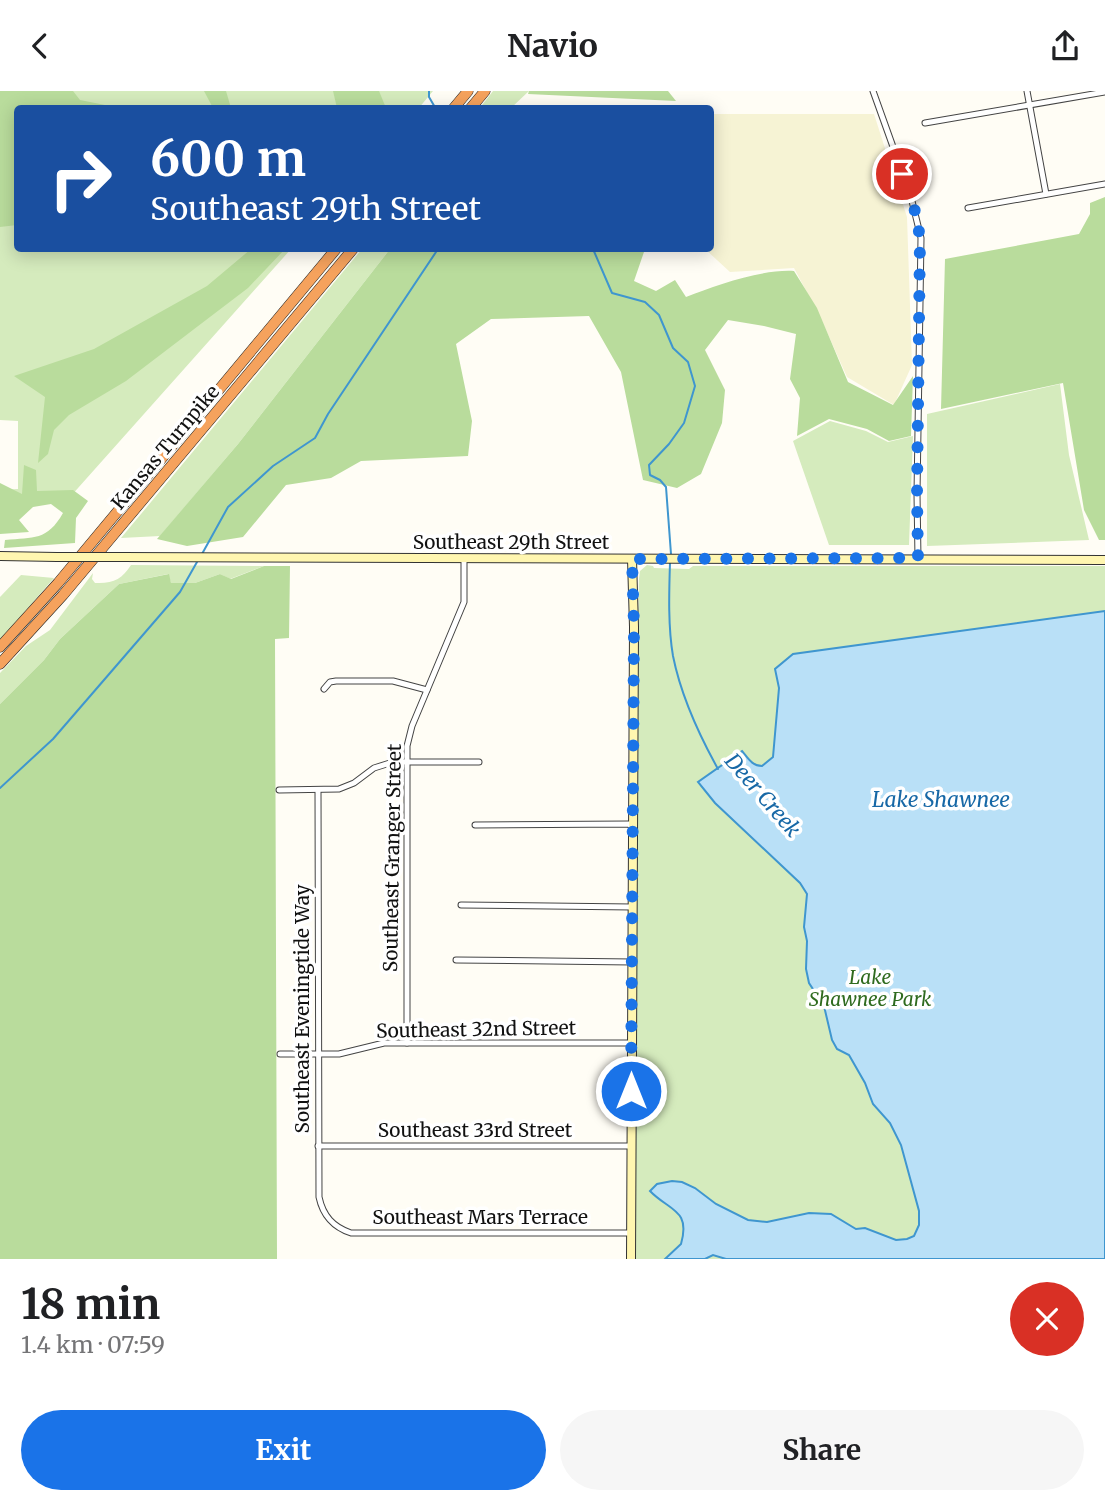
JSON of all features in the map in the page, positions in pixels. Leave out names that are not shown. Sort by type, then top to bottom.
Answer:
[{"type":"highway","points":[[457,105],[468,91]]},
{"type":"highway","points":[[473,105],[485,91]]},
{"type":"highway","name":"Kansas Turnpike","points":[[0,647],[58,583],[334,252]]},
{"type":"highway","name":"Kansas Turnpike","points":[[0,664],[63,596],[350,252]]},
{"type":"main road","name":"Southeast 29th Street","points":[[0,556],[1105,560]]},
{"type":"main road","points":[[631,1259],[632,559]]},
{"type":"street","points":[[873,91],[911,197],[920,238],[918,558]]},
{"type":"street","points":[[1027,91],[1046,194]]},
{"type":"street","points":[[925,123],[1105,92]]},
{"type":"street","points":[[968,208],[1105,184]]},
{"type":"street","name":"Southeast Granger Street","points":[[407,1043],[407,761],[412,726],[464,601],[464,558]]},
{"type":"street","points":[[324,689],[336,681],[393,681],[427,690]]},
{"type":"street","points":[[279,790],[346,787],[382,765],[407,761],[479,762]]},
{"type":"street","name":"Southeast Eveningtide Way","points":[[318,790],[319,1201],[332,1223]]},
{"type":"street","points":[[475,825],[629,824],[633,829]]},
{"type":"street","points":[[461,905],[632,907]]},
{"type":"street","points":[[456,960],[632,962]]},
{"type":"street","name":"Southeast 32nd Street","points":[[280,1054],[350,1052],[378,1044],[407,1043],[631,1043]]},
{"type":"street","name":"Southeast 33rd Street","points":[[318,1146],[631,1146]]},
{"type":"street","name":"Southeast Mars Terrace","points":[[332,1223],[351,1233],[631,1233]]},
{"type":"shaded area","points":[[714,114],[874,114],[907,217],[912,365],[894,405],[847,377],[794,268],[730,272],[708,252],[714,252]]},
{"type":"green space","points":[[0,91],[433,91],[421,105],[14,105],[14,252],[288,252],[70,497],[0,499],[0,490],[18,489],[18,421],[0,420]]},
{"type":"green space","points":[[0,91],[73,91],[80,100],[105,105],[14,105],[14,225],[0,227]]},
{"type":"green space","points":[[204,91],[226,91],[230,105],[211,105]]},
{"type":"green space","points":[[333,91],[379,91],[385,105],[336,105]]},
{"type":"green space","points":[[493,91],[529,91],[514,105],[482,105]]},
{"type":"green space","points":[[529,91],[668,91],[676,101],[528,94]]},
{"type":"green space","points":[[1105,197],[1105,540],[1099,540],[1084,510],[1063,383],[941,409],[945,259],[1079,234],[1090,214],[1090,203]]},
{"type":"green space","points":[[247,252],[282,252],[248,288],[126,381],[69,415],[54,430],[48,454],[38,463],[45,397],[14,376],[94,349],[207,286]]},
{"type":"green space","points":[[359,252],[388,252],[238,444],[160,536],[121,538]]},
{"type":"green space","points":[[388,252],[644,252],[634,281],[656,291],[675,280],[686,297],[754,275],[794,271],[817,308],[848,382],[893,405],[913,376],[911,436],[889,441],[867,429],[829,419],[797,436],[800,398],[790,379],[796,334],[728,320],[705,350],[725,390],[722,423],[701,474],[677,488],[643,480],[621,372],[589,316],[491,319],[456,344],[472,421],[468,456],[361,461],[331,478],[286,485],[243,537],[187,546],[157,539],[238,444]]},
{"type":"green space","points":[[1060,384],[1069,455],[1089,540],[927,546],[927,414]]},
{"type":"green space","points":[[830,421],[866,431],[888,442],[913,436],[909,545],[829,545],[793,441]]},
{"type":"green space","points":[[24,465],[36,470],[37,491],[73,490],[88,501],[76,518],[75,543],[4,548],[5,540],[32,538],[45,533],[63,513],[51,504],[33,507],[19,520],[29,532],[0,534],[0,483],[22,494]]},
{"type":"green space","points":[[131,565],[264,566],[230,579],[220,574],[195,583],[171,583],[168,574],[119,584],[60,639],[44,660],[0,704],[0,673],[26,646],[50,630],[93,573],[92,579],[95,583],[107,583],[124,574]]},
{"type":"green space","name":"Lake Shawnee Park","points":[[647,565],[654,568],[689,569],[693,566],[1105,566],[1105,1259],[634,1259],[637,670],[639,579],[640,571]]},
{"type":"green space","points":[[264,566],[290,566],[289,638],[275,639],[277,1259],[0,1259],[0,704],[44,660],[60,639],[119,584],[169,574],[171,583],[195,583],[220,574],[231,579]]},
{"type":"green space","points":[[21,575],[54,578],[0,640],[0,597]]},
{"type":"water","name":"Lake Shawnee","points":[[1105,611],[1105,1259],[726,1259],[713,1255],[705,1259],[665,1259],[681,1244],[683,1224],[676,1212],[650,1191],[657,1184],[672,1181],[695,1188],[716,1204],[748,1220],[767,1222],[809,1213],[831,1214],[856,1229],[865,1228],[896,1240],[914,1236],[919,1225],[919,1211],[901,1145],[890,1123],[873,1104],[849,1055],[837,1049],[832,1040],[824,1006],[809,983],[804,927],[807,894],[800,883],[715,803],[698,782],[742,751],[750,761],[759,766],[773,757],[779,688],[775,669],[793,654]]},
{"type":"waterway","name":"Deer Creek","points":[[429,91],[434,105]]},
{"type":"waterway","points":[[202,554],[228,507],[273,466],[315,438],[328,414],[436,252]]},
{"type":"waterway","name":"Deer Creek","points":[[594,252],[612,293],[645,302],[659,315],[673,348],[688,362],[695,386],[684,423],[649,465],[650,475],[666,487],[671,554]]},
{"type":"waterway","points":[[0,788],[53,739],[180,592],[197,562]]},
{"type":"waterway","name":"Deer Creek","points":[[670,563],[670,633],[676,671],[691,714],[718,769]]},
{"type":"route","points":[[631,1091],[634,627],[632,559],[918,558],[920,238],[916,214],[902,174]]}]
